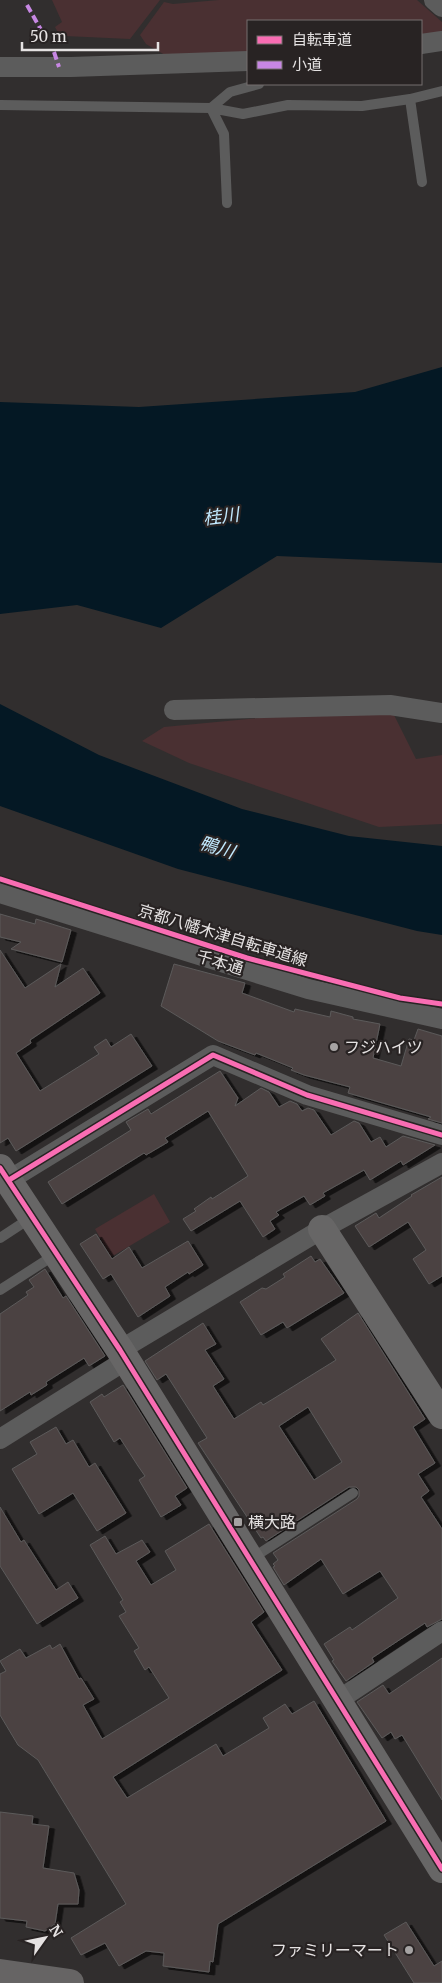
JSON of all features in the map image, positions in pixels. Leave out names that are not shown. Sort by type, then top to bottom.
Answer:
[{"type":"main road","points":[[0,1973],[70,1983]]},
{"type":"street","points":[[434,0],[442,7]]},
{"type":"street","points":[[422,44],[442,41]]},
{"type":"street","points":[[0,67],[71,67],[247,61]]},
{"type":"street","points":[[174,710],[390,705],[442,713]]},
{"type":"street","name":"千本通","points":[[0,893],[308,989],[442,1019]]},
{"type":"street","points":[[442,1136],[307,1095],[213,1055],[5,1174],[123,1355],[442,1869]]},
{"type":"street","points":[[0,1439],[123,1355],[322,1229],[442,1162]]},
{"type":"street","points":[[322,1229],[442,1415]]},
{"type":"street","points":[[337,1701],[442,1631]]},
{"type":"lane","points":[[211,108],[230,92],[255,85]]},
{"type":"lane","points":[[0,104],[211,108],[242,114],[288,105],[362,106],[410,99],[442,91]]},
{"type":"lane","points":[[410,99],[422,182]]},
{"type":"lane","points":[[211,108],[224,134],[227,203]]},
{"type":"lane","points":[[0,1238],[33,1216]]},
{"type":"lane","points":[[0,1290],[57,1253]]},
{"type":"lane","points":[[250,1560],[353,1493]]},
{"type":"shaded area","points":[[52,0],[160,0],[130,39],[65,36],[61,38],[55,27],[62,22]]},
{"type":"shaded area","points":[[219,0],[417,0],[442,22],[442,35],[422,37],[422,20],[247,20],[247,53],[165,55],[146,44],[140,35],[164,2],[173,4]]},
{"type":"shaded area","points":[[342,710],[394,715],[416,759],[442,755],[442,824],[379,827],[189,763],[142,741],[164,727]]},
{"type":"shaded area","points":[[154,1194],[170,1222],[111,1257],[95,1229]]},
{"type":"water","name":"桂川","points":[[442,367],[442,563],[277,556],[161,628],[77,605],[0,614],[0,402],[139,407],[355,392]]},
{"type":"water","name":"鴨川","points":[[0,704],[99,755],[242,809],[349,836],[442,846],[442,935],[417,931],[178,869],[0,806]]},
{"type":"building","points":[[0,914],[35,924],[36,919],[71,930],[62,962],[11,949],[21,942],[0,937]]},
{"type":"building","points":[[0,950],[25,988],[61,964],[55,987],[83,968],[100,993],[30,1040],[31,1043],[16,1053],[40,1091],[99,1054],[94,1047],[106,1039],[111,1047],[131,1034],[152,1066],[16,1151],[8,1138],[0,1143]]},
{"type":"building","points":[[174,964],[245,983],[242,993],[294,1012],[295,1009],[330,1017],[331,1011],[353,1017],[353,1019],[380,1024],[373,1058],[401,1066],[409,1039],[414,1040],[418,1029],[442,1036],[442,1123],[428,1119],[431,1117],[348,1093],[350,1087],[304,1075],[291,1070],[293,1068],[256,1053],[255,1055],[218,1041],[161,1006]]},
{"type":"building","points":[[220,1071],[238,1098],[235,1106],[261,1088],[269,1092],[279,1107],[290,1101],[297,1104],[302,1111],[308,1108],[314,1110],[331,1135],[354,1121],[359,1123],[371,1142],[380,1137],[386,1147],[403,1136],[435,1145],[403,1165],[401,1161],[370,1180],[364,1170],[323,1193],[325,1196],[310,1205],[304,1196],[276,1212],[279,1215],[270,1221],[275,1229],[263,1237],[240,1201],[191,1231],[183,1219],[196,1211],[194,1209],[211,1197],[212,1199],[248,1176],[208,1111],[165,1138],[168,1142],[146,1155],[144,1153],[62,1204],[48,1182],[131,1130],[126,1122],[148,1109],[151,1114]]},
{"type":"building","points":[[442,1177],[442,1276],[429,1284],[413,1259],[426,1250],[408,1222],[369,1247],[355,1226],[376,1213],[379,1218],[411,1195]]},
{"type":"building","points":[[96,1234],[112,1259],[129,1247],[142,1268],[188,1241],[203,1265],[165,1287],[170,1296],[138,1317],[111,1274],[103,1279],[80,1244]]},
{"type":"building","points":[[311,1256],[315,1262],[320,1259],[344,1293],[287,1328],[283,1322],[261,1335],[240,1302],[262,1288],[266,1289],[285,1277],[283,1274]]},
{"type":"building","points":[[45,1269],[63,1298],[66,1296],[105,1356],[89,1366],[84,1358],[46,1382],[47,1385],[31,1395],[30,1392],[0,1411],[0,1314],[28,1295],[26,1292],[34,1287],[29,1280]]},
{"type":"building","points":[[358,1313],[425,1419],[413,1427],[435,1463],[418,1474],[429,1491],[421,1497],[442,1529],[442,1619],[427,1627],[425,1623],[372,1658],[374,1662],[346,1681],[332,1661],[334,1660],[324,1644],[350,1627],[352,1630],[398,1598],[380,1571],[343,1594],[321,1559],[284,1585],[273,1567],[275,1566],[273,1564],[278,1560],[273,1553],[357,1499],[359,1490],[356,1487],[349,1487],[266,1541],[263,1537],[261,1538],[198,1443],[207,1438],[166,1374],[157,1380],[145,1361],[203,1323],[216,1344],[205,1350],[224,1379],[213,1386],[234,1419],[261,1402],[263,1405],[336,1360],[321,1339]],"holes":[[[308,1407],[342,1462],[314,1480],[279,1426]]]},
{"type":"building","points":[[123,1385],[187,1488],[175,1496],[181,1505],[161,1517],[139,1480],[145,1476],[120,1438],[114,1442],[90,1402],[102,1394],[104,1397]]},
{"type":"building","points":[[56,1427],[66,1444],[73,1440],[89,1467],[95,1463],[126,1513],[97,1531],[73,1493],[39,1514],[12,1469],[37,1454],[30,1442]]},
{"type":"building","points":[[0,1507],[21,1542],[24,1540],[56,1590],[68,1582],[78,1598],[37,1624],[0,1566]]},
{"type":"building","points":[[209,1524],[264,1612],[251,1622],[282,1670],[113,1777],[127,1798],[216,1744],[223,1756],[269,1728],[263,1718],[285,1704],[292,1714],[314,1701],[386,1821],[218,1924],[213,1962],[210,1961],[209,1972],[163,1966],[164,1953],[146,1951],[119,1966],[105,1943],[81,1955],[71,1938],[126,1904],[38,1760],[18,1745],[0,1715],[0,1674],[6,1671],[0,1661],[20,1649],[26,1658],[50,1645],[52,1649],[60,1644],[79,1679],[81,1678],[94,1699],[83,1705],[102,1739],[169,1698],[149,1667],[145,1670],[134,1651],[139,1648],[119,1616],[126,1612],[120,1602],[123,1600],[90,1545],[105,1536],[116,1554],[142,1540],[150,1552],[136,1561],[151,1585],[176,1570],[165,1551]]},
{"type":"building","points":[[442,1658],[442,1800],[402,1735],[395,1739],[391,1732],[382,1738],[357,1702],[383,1685],[389,1694]]},
{"type":"building","points":[[0,1812],[33,1816],[32,1824],[49,1826],[43,1868],[74,1873],[79,1890],[78,1904],[58,1904],[55,1924],[45,1931],[26,1927],[27,1921],[0,1918]]},
{"type":"building","name":"ファミリーマート","points":[[406,1922],[434,1966],[442,1961],[442,1983],[414,1983],[384,1935]]},
{"type":"marked path","points":[[27,5],[44,35]]},
{"type":"marked path","points":[[54,52],[59,67]]},
{"type":"cycle path","name":"京都八幡木津自転車道線","points":[[0,879],[247,958],[400,998],[442,1004]]},
{"type":"cycle path","points":[[9,1180],[213,1055],[307,1095],[442,1135]]},
{"type":"cycle path","points":[[0,1168],[120,1350],[442,1869]]},
{"type":"place","name":"フジハイツ","points":[[334,1047]]},
{"type":"place","name":"横大路","points":[[238,1522]]},
{"type":"place","name":"ファミリーマート","points":[[409,1950]]}]
